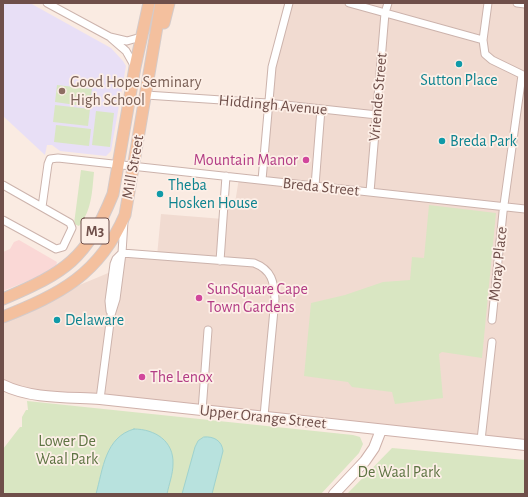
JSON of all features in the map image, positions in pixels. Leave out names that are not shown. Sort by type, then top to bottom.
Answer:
[{"type":"main road","points":[[141,34],[142,3]]},
{"type":"main road","name":"M3","points":[[141,34],[149,3]]},
{"type":"main road","name":"M3","points":[[148,81],[161,3]]},
{"type":"main road","points":[[148,81],[157,55],[169,3]]},
{"type":"main road","name":"Mill Street","points":[[117,165],[141,34]]},
{"type":"main road","name":"Mill Street","points":[[124,215],[148,81]]},
{"type":"main road","name":"M3","points":[[3,299],[51,277],[72,263],[79,255],[90,241],[105,212],[112,194],[117,165]]},
{"type":"main road","name":"M3","points":[[3,317],[59,292],[75,281],[91,267],[103,252],[124,215]]},
{"type":"street","points":[[262,180],[267,103],[272,66],[289,3]]},
{"type":"street","points":[[349,3],[483,40]]},
{"type":"street","name":"Vriende Street","points":[[370,192],[385,13],[388,3]]},
{"type":"street","points":[[488,3],[483,40],[484,52],[487,57],[523,75]]},
{"type":"street","points":[[517,3],[525,4]]},
{"type":"street","points":[[49,4],[110,37],[126,51],[135,67]]},
{"type":"street","points":[[110,37],[128,41],[141,34]]},
{"type":"street","name":"Moray Place","points":[[492,320],[504,207],[523,75]]},
{"type":"street","name":"Hiddingh Avenue","points":[[146,95],[267,103],[376,115]]},
{"type":"street","points":[[315,186],[321,109]]},
{"type":"street","name":"Breda Street","points":[[42,207],[48,164],[50,159],[58,158],[525,209]]},
{"type":"street","points":[[220,261],[226,176]]},
{"type":"street","points":[[3,185],[70,223],[72,228],[71,233],[60,249],[56,249],[3,220]]},
{"type":"street","name":"Mill Street","points":[[100,399],[111,315],[109,301],[116,259],[122,253],[124,215]]},
{"type":"street","points":[[122,253],[254,263],[265,268],[272,278],[275,299],[264,416]]},
{"type":"street","points":[[202,411],[208,330]]},
{"type":"street","points":[[481,440],[492,342]]},
{"type":"street","name":"Upper Orange Street","points":[[3,385],[20,391],[38,394],[264,416],[525,445]]},
{"type":"street","points":[[334,494],[365,461],[374,448],[381,430]]},
{"type":"shaded area","name":"Good Hope Seminary High School","points":[[3,3],[30,3],[111,48],[123,61],[126,66],[111,151],[106,156],[60,151],[52,145],[47,145],[45,155],[3,116]]},
{"type":"shaded area","points":[[289,3],[525,3],[525,445],[38,394],[3,385],[3,317],[113,271],[122,253],[157,256],[161,214],[223,219],[224,202],[235,203],[239,178],[261,180],[269,85]]},
{"type":"shaded area","points":[[19,240],[57,262],[56,266],[40,276],[3,291],[3,252],[10,249],[14,242]]},
{"type":"green space","points":[[57,85],[92,89],[89,107],[55,102]]},
{"type":"green space","points":[[55,105],[90,109],[88,126],[53,122]]},
{"type":"green space","points":[[96,111],[114,113],[110,147],[92,145]]},
{"type":"green space","points":[[56,125],[91,129],[89,146],[54,142]]},
{"type":"green space","points":[[81,170],[94,172],[89,207],[87,214],[79,226],[74,224]]},
{"type":"green space","points":[[429,205],[496,213],[482,358],[442,352],[439,354],[443,398],[395,404],[392,392],[352,387],[348,382],[304,376],[311,303],[345,295],[383,282],[410,280],[412,257],[424,258]]},
{"type":"green space","name":"Lower De Waal Park","points":[[27,401],[353,435],[360,437],[363,444],[359,453],[321,494],[3,494],[3,449],[20,427],[22,427],[22,417],[26,410],[28,410]]},
{"type":"green space","name":"De Waal Park","points":[[392,448],[525,460],[525,494],[347,494]]},
{"type":"water","points":[[134,429],[149,431],[162,438],[167,443],[172,456],[173,468],[167,494],[96,494],[103,465],[111,446],[124,433]]},
{"type":"water","points":[[204,437],[211,437],[217,440],[221,444],[223,451],[212,494],[182,494],[195,447],[198,441]]},
{"type":"place","name":"Sutton Place","points":[[459,64]]},
{"type":"place","name":"Good Hope Seminary High School","points":[[62,91]]},
{"type":"place","name":"Breda Park","points":[[442,141]]},
{"type":"place","name":"Mountain Manor","points":[[306,160]]},
{"type":"place","name":"Theba Hosken House","points":[[160,194]]},
{"type":"place","name":"SunSquare Cape Town Gardens","points":[[199,298]]},
{"type":"place","name":"Delaware","points":[[57,320]]},
{"type":"place","name":"The Lenox","points":[[142,377]]}]
